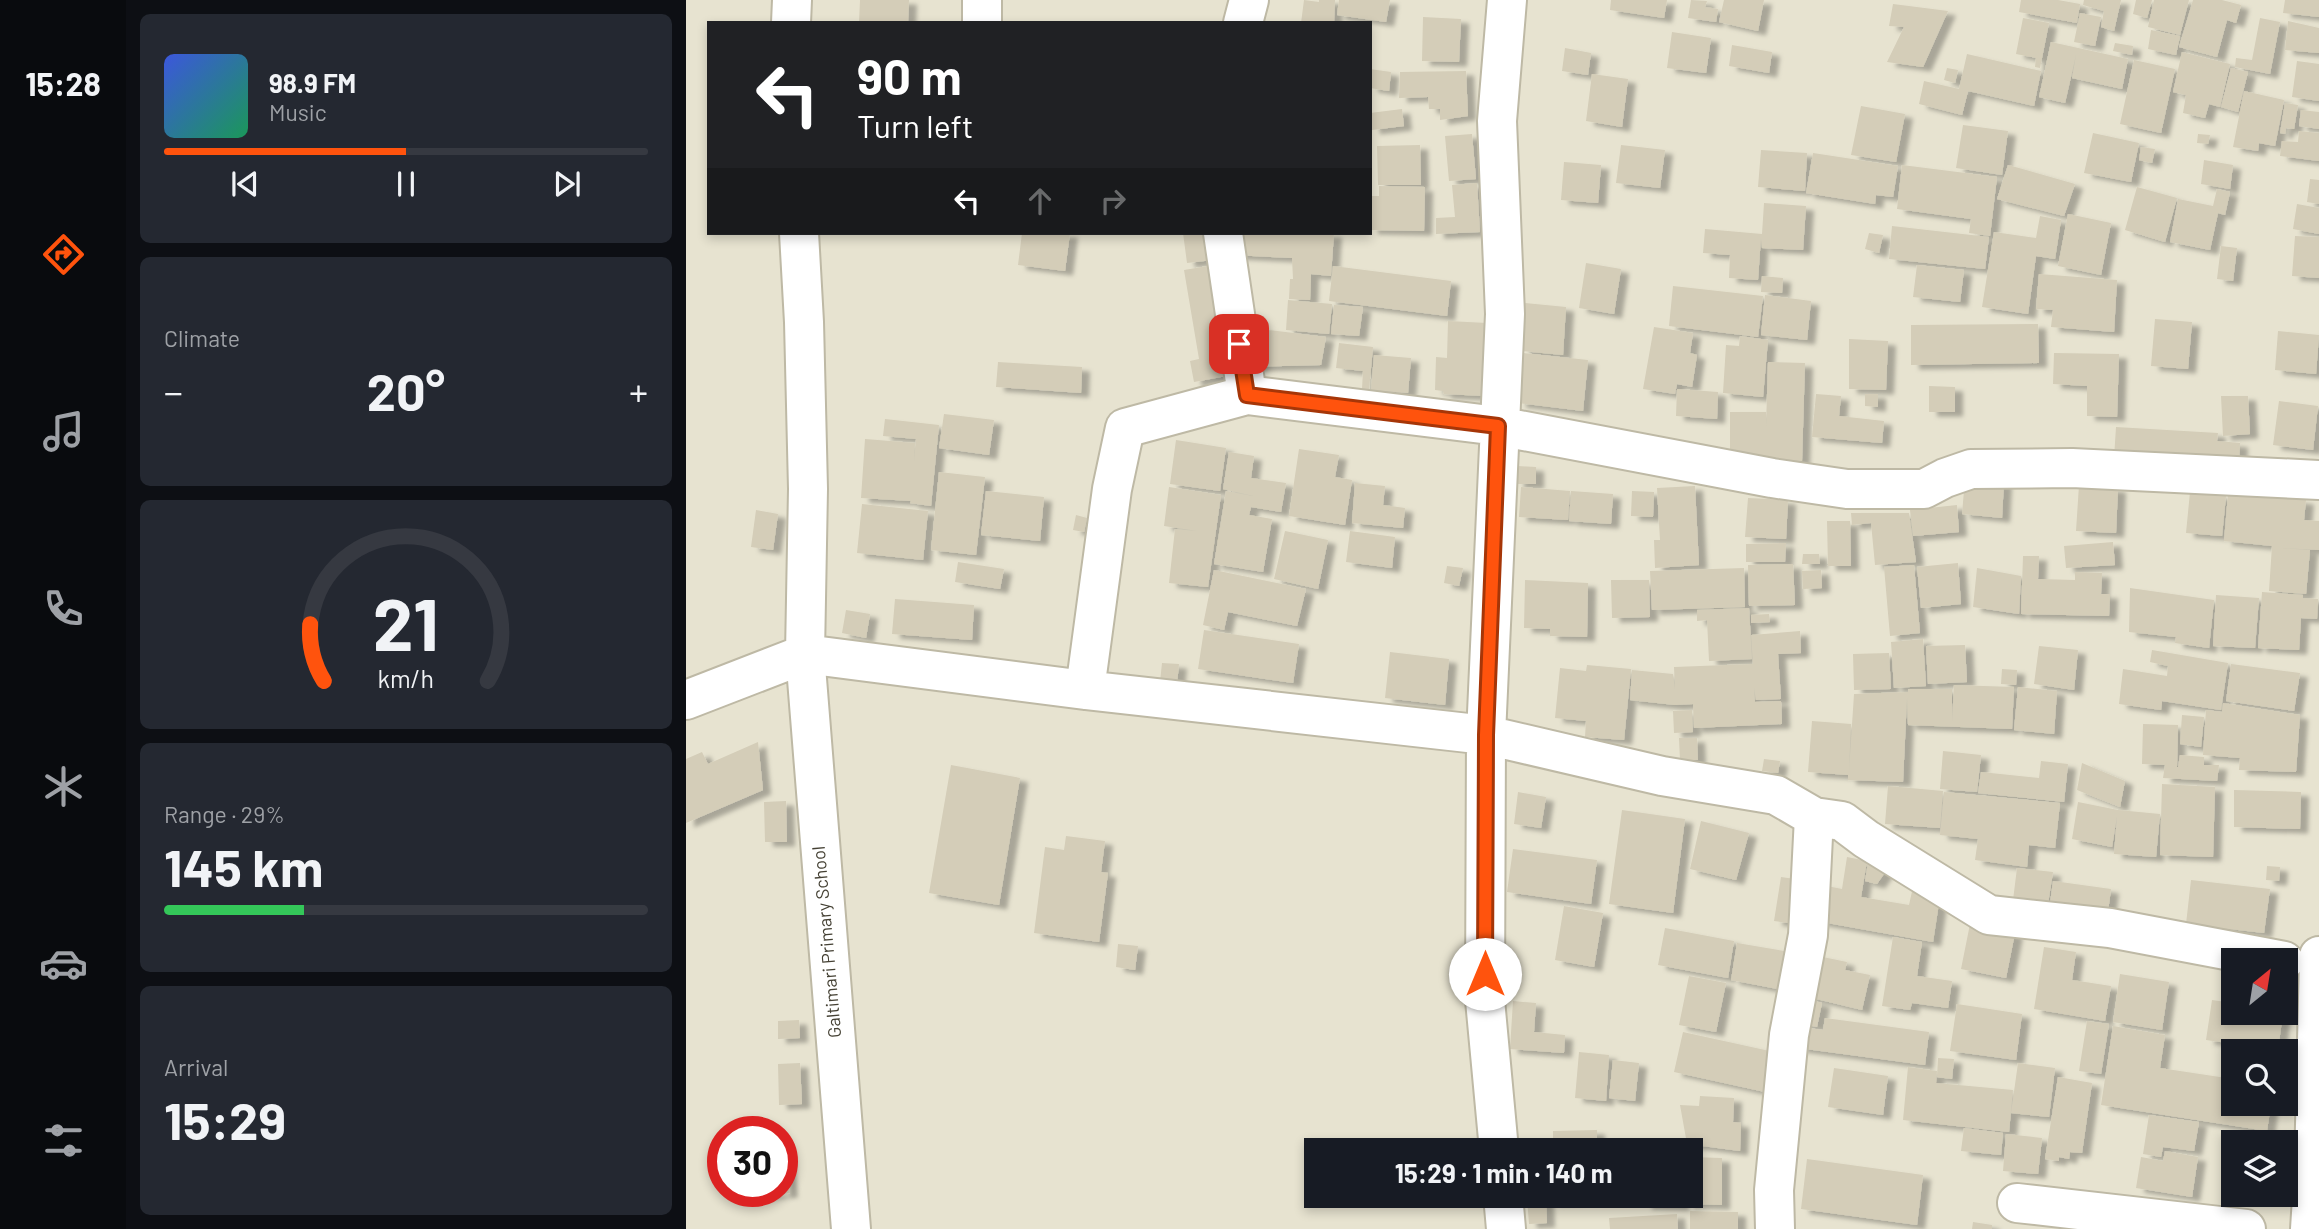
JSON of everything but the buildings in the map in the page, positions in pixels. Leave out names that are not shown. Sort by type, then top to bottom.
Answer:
[{"type":"street","points":[[791,21],[792,0]]},
{"type":"street","points":[[982,0],[982,21]]},
{"type":"street","points":[[1244,21],[1249,0]]},
{"type":"street","points":[[1498,1138],[1485,1000],[1486,735],[1505,314],[1497,121],[1507,0]]},
{"type":"street","name":"Galtimari Primary School","points":[[799,235],[807,475],[805,654],[851,1229]]},
{"type":"street","points":[[1223,235],[1247,395]]},
{"type":"street","points":[[1085,690],[1112,489],[1125,428],[1247,395],[1498,426],[1704,466],[1847,489],[1924,489],[1971,469],[2072,468],[2319,480]]},
{"type":"street","points":[[686,700],[805,654],[1085,690],[1486,735],[1662,776],[1776,795],[1814,817],[1842,821],[1866,839],[1989,915],[2110,928],[2301,961],[2314,1167],[2309,1229]]},
{"type":"street","points":[[1775,1229],[1774,1190],[1789,1035],[1808,935],[1814,817]]},
{"type":"street","points":[[2017,1203],[2246,1229]]},
{"type":"street","points":[[1504,1208],[1506,1229]]},
{"type":"shaded area","points":[[686,0],[2319,0],[2319,1229],[686,1229]]},
{"type":"route","points":[[1239,344],[1247,395],[1498,426],[1486,735],[1485,974]]}]
